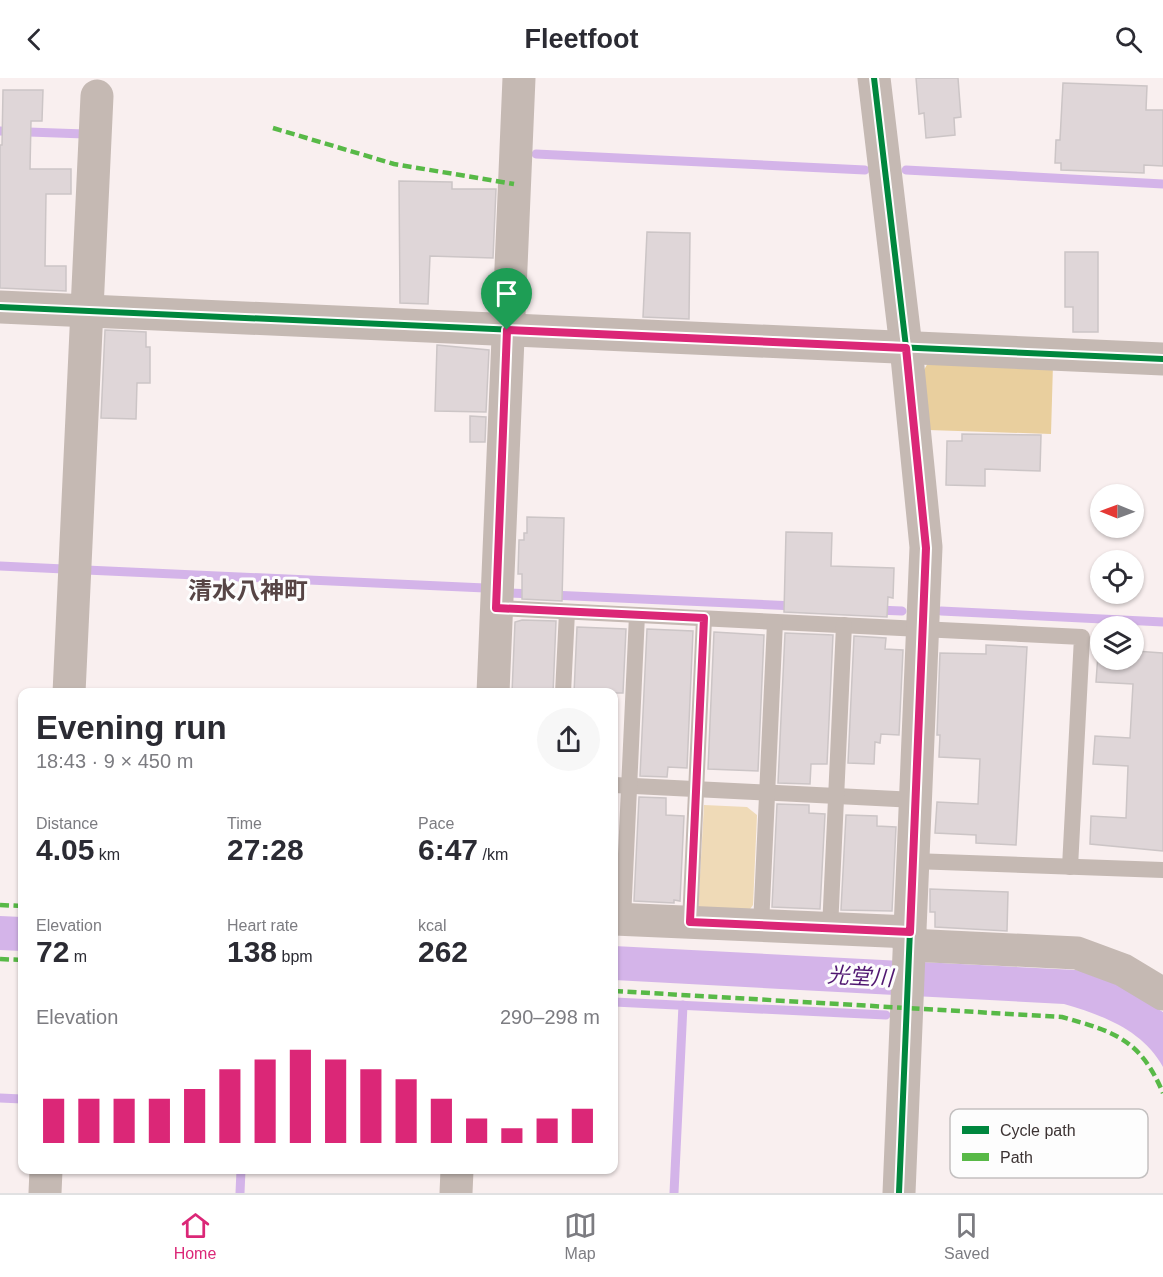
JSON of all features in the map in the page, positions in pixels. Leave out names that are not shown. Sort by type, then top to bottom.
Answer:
[{"type":"street","points":[[493,688],[519,78]]},
{"type":"street","points":[[874,78],[906,348],[926,548],[899,1193]]},
{"type":"street","points":[[69,688],[97,96]]},
{"type":"street","points":[[0,307],[1163,359]]},
{"type":"street","points":[[618,919],[830,929],[910,939],[1077,953],[1123,970],[1163,994]]},
{"type":"street","points":[[45,1193],[46,1174]]},
{"type":"street","points":[[456,1193],[457,1174]]},
{"type":"lane","points":[[496,608],[1082,637],[1070,867]]},
{"type":"lane","points":[[563,688],[567,612]]},
{"type":"lane","points":[[618,919],[621,785],[637,615]]},
{"type":"lane","points":[[690,922],[704,618]]},
{"type":"lane","points":[[761,926],[775,622]]},
{"type":"lane","points":[[830,929],[844,625]]},
{"type":"lane","points":[[621,785],[916,800]]},
{"type":"lane","points":[[913,861],[1163,870]]},
{"type":"shaded area","points":[[930,359],[1053,364],[1051,434],[928,430],[924,370]]},
{"type":"shaded area","points":[[704,805],[747,807],[757,815],[753,905],[745,916],[698,912]]},
{"type":"water","points":[[0,916],[18,917],[18,951],[0,950]]},
{"type":"water","name":"光堂川","points":[[618,946],[1076,970],[1100,975],[1163,1012],[1163,1067],[1155,1054],[1133,1034],[1107,1019],[1064,1004],[618,980]]},
{"type":"building","points":[[916,78],[958,78],[961,117],[954,118],[955,135],[926,138],[924,113],[919,114]]},
{"type":"building","points":[[1063,83],[1147,86],[1146,110],[1163,110],[1163,166],[1144,165],[1144,173],[1061,170],[1061,163],[1055,163],[1056,140],[1060,140]]},
{"type":"building","points":[[3,90],[43,90],[42,121],[31,121],[30,169],[71,169],[71,194],[46,194],[45,266],[66,266],[66,291],[0,288],[0,145],[2,145]]},
{"type":"building","points":[[399,181],[452,182],[452,189],[496,189],[493,258],[430,256],[428,304],[400,303]]},
{"type":"building","points":[[647,232],[690,233],[689,319],[643,317]]},
{"type":"building","points":[[1065,252],[1098,252],[1098,332],[1073,332],[1073,307],[1065,307]]},
{"type":"building","points":[[105,330],[146,332],[146,347],[150,347],[150,383],[137,383],[136,419],[101,418]]},
{"type":"building","points":[[437,345],[489,350],[486,412],[435,411]]},
{"type":"building","points":[[470,416],[486,417],[485,442],[470,442]]},
{"type":"building","points":[[962,434],[1041,435],[1040,471],[985,469],[985,486],[946,485],[947,441],[962,441]]},
{"type":"building","points":[[527,517],[564,518],[562,601],[522,599],[522,574],[518,574],[519,540],[524,540],[524,533],[527,533]]},
{"type":"building","points":[[786,532],[832,533],[831,566],[894,568],[893,598],[888,597],[887,617],[784,612]]},
{"type":"building","points":[[522,620],[556,621],[553,688],[512,688],[515,622]]},
{"type":"building","points":[[577,627],[626,629],[623,693],[618,693],[618,688],[574,688]]},
{"type":"building","points":[[647,629],[693,631],[687,768],[668,767],[667,777],[640,776]]},
{"type":"building","points":[[714,632],[764,635],[758,771],[708,769]]},
{"type":"building","points":[[785,633],[833,635],[827,764],[811,764],[810,784],[778,783]]},
{"type":"building","points":[[854,636],[886,638],[885,649],[903,650],[899,735],[881,734],[880,743],[875,742],[874,764],[848,763]]},
{"type":"building","points":[[986,645],[1027,647],[1016,845],[976,843],[976,835],[935,833],[937,802],[978,804],[980,759],[939,757],[940,735],[937,735],[940,653],[986,654]]},
{"type":"building","points":[[1144,652],[1163,653],[1163,851],[1090,844],[1091,816],[1126,818],[1128,766],[1093,764],[1095,736],[1130,738],[1133,684],[1096,682],[1097,670],[1144,670]]},
{"type":"building","points":[[639,797],[666,798],[666,815],[684,816],[680,901],[674,900],[674,903],[634,901]]},
{"type":"building","points":[[777,804],[809,805],[809,813],[825,814],[820,909],[772,907]]},
{"type":"building","points":[[846,815],[877,816],[877,826],[896,827],[892,911],[841,910]]},
{"type":"building","points":[[930,889],[1008,892],[1007,931],[935,927],[935,912],[930,912]]},
{"type":"waterway","points":[[0,131],[85,134],[84,140]]},
{"type":"waterway","points":[[536,154],[865,170]]},
{"type":"waterway","points":[[906,170],[1163,184]]},
{"type":"waterway","points":[[0,566],[64,569]]},
{"type":"waterway","points":[[86,570],[485,588]]},
{"type":"waterway","points":[[509,593],[534,594]]},
{"type":"waterway","points":[[551,595],[795,606]]},
{"type":"waterway","points":[[877,610],[902,611]]},
{"type":"waterway","points":[[941,611],[1163,622]]},
{"type":"waterway","points":[[618,1002],[886,1015]]},
{"type":"waterway","points":[[674,1193],[683,1005]]},
{"type":"waterway","points":[[0,1098],[18,1099]]},
{"type":"waterway","points":[[240,1193],[241,1174]]},
{"type":"marked path","points":[[273,128],[394,164],[514,184]]},
{"type":"marked path","points":[[0,905],[18,906]]},
{"type":"marked path","points":[[0,959],[18,960]]},
{"type":"marked path","points":[[618,991],[1062,1017],[1111,1033],[1124,1040],[1145,1060],[1163,1093]]},
{"type":"cycle path","points":[[874,78],[906,347],[926,547],[899,1193]]},
{"type":"cycle path","points":[[0,307],[1163,359]]},
{"type":"district","name":"清水八神町","points":[[248,591]]},
{"type":"route","points":[[507,330],[906,348],[926,548],[910,932],[690,922],[704,618],[496,608],[507,330]]}]
